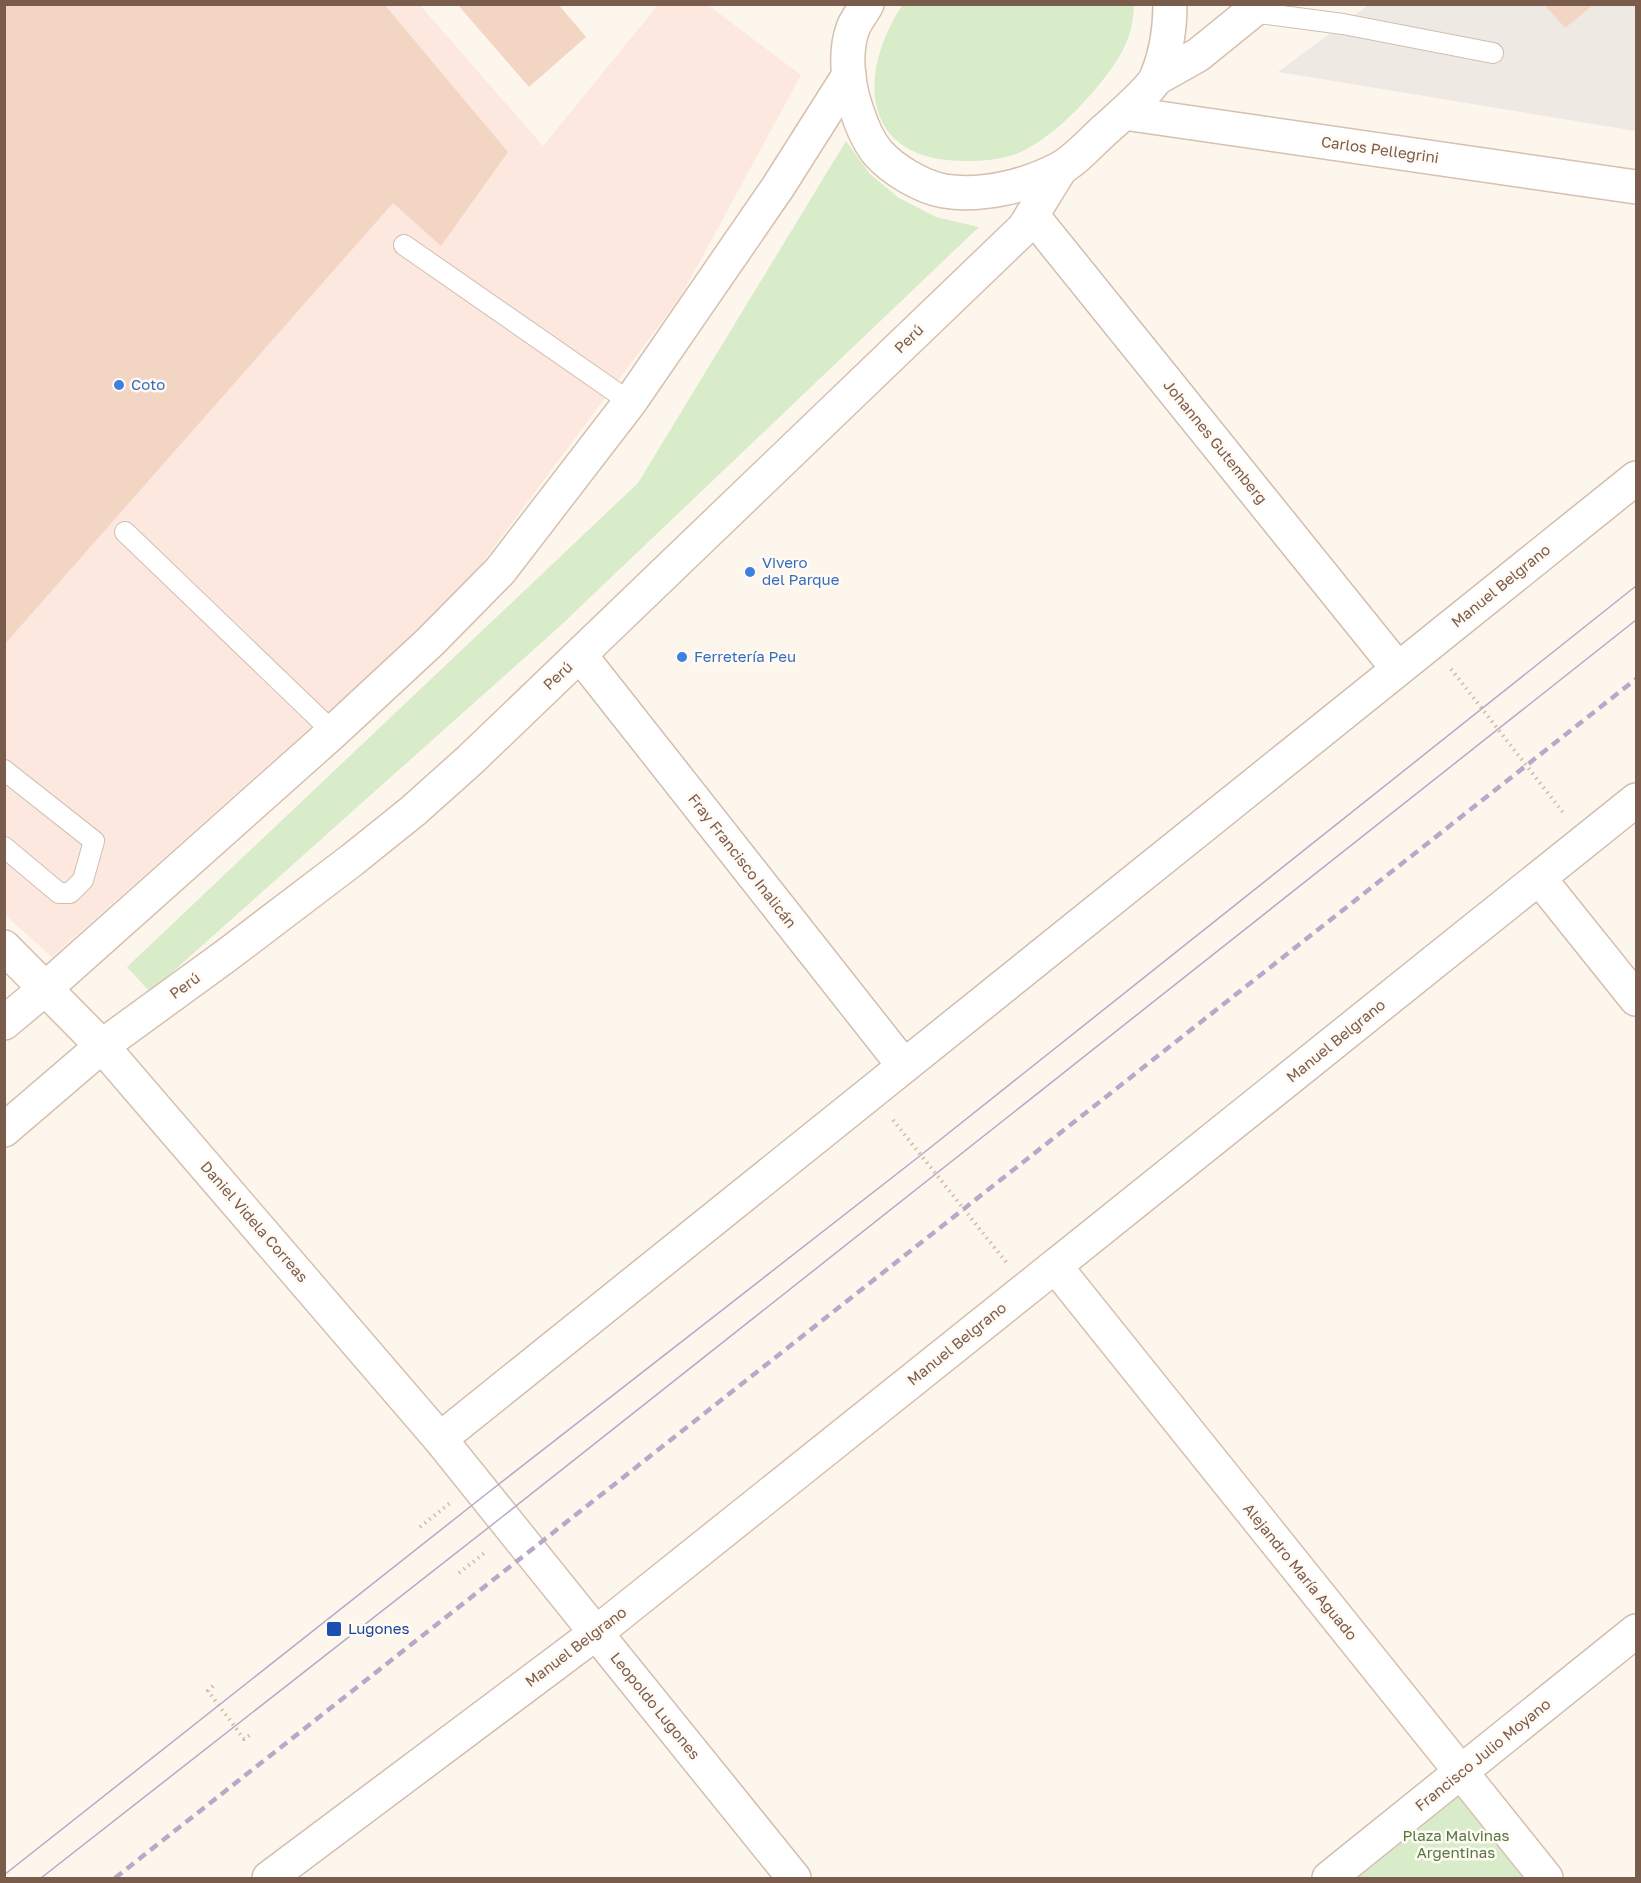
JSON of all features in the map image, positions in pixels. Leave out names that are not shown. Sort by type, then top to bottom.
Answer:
[{"type":"street","points":[[1157,78],[1170,23],[1170,4]]},
{"type":"street","points":[[856,12],[849,52],[849,75],[854,101],[863,128],[878,153],[898,170],[921,183],[944,190],[982,191],[1021,184],[1061,168],[1124,113],[1157,78],[1198,55],[1256,8]]},
{"type":"street","points":[[4,1023],[333,732],[430,642],[500,572],[630,402],[778,187],[849,75]]},
{"type":"street","name":"Carlos Pellegrini","points":[[1124,113],[1636,187]]},
{"type":"street","name":"Perú","points":[[4,1130],[102,1046],[227,955],[413,811],[580,655],[1024,228],[1061,168]]},
{"type":"street","name":"Johannes Gutemberg","points":[[1032,215],[1398,669]]},
{"type":"street","name":"Manuel Belgrano","points":[[440,1439],[1636,478]]},
{"type":"street","name":"Fray Francisco Inalicán","points":[[580,655],[904,1066]]},
{"type":"street","name":"Manuel Belgrano","points":[[269,1878],[596,1633],[1636,800]]},
{"type":"street","points":[[1539,878],[1636,999]]},
{"type":"street","name":"Daniel Videla Correas","points":[[4,947],[102,1046],[440,1439],[494,1506]]},
{"type":"street","name":"Alejandro María Aguado","points":[[1055,1266],[1546,1878]]},
{"type":"street","name":"Leopoldo Lugones","points":[[494,1506],[794,1878]]},
{"type":"street","name":"Francisco Julio Moyano","points":[[1329,1878],[1636,1631]]},
{"type":"lane","points":[[1256,8],[1493,52]]},
{"type":"lane","points":[[404,245],[630,402]]},
{"type":"lane","points":[[124,532],[333,732]]},
{"type":"lane","points":[[4,770],[94,841],[83,880],[70,893],[59,893],[4,848]]},
{"type":"path","points":[[1431,643],[1585,841]]},
{"type":"path","points":[[872,1093],[1027,1288]]},
{"type":"path","points":[[213,1686],[208,1690],[244,1739],[250,1735]]},
{"type":"shaded area","points":[[5,5],[420,5],[543,146],[658,5],[708,5],[801,75],[681,296],[456,598],[52,957],[5,915]]},
{"type":"shaded area","points":[[1368,5],[1636,5],[1636,131],[1278,72]]},
{"type":"green space","points":[[903,4],[1134,5],[1127,42],[1122,52],[1101,82],[1069,117],[1043,139],[1023,151],[995,159],[966,161],[931,157],[906,147],[888,131],[878,110],[874,86],[878,59],[888,31]]},
{"type":"green space","points":[[846,141],[870,174],[899,198],[936,217],[979,227],[559,627],[150,992],[127,967],[638,483]]},
{"type":"green space","name":"Plaza Malvinas Argentinas","points":[[1461,1795],[1528,1878],[1358,1878]]},
{"type":"building","name":"Coto","points":[[4,4],[384,4],[508,152],[441,246],[393,203],[4,645]]},
{"type":"building","points":[[457,4],[558,4],[586,37],[529,87]]},
{"type":"building","points":[[1544,4],[1594,4],[1565,28]]},
{"type":"tram line","points":[[4,1875],[485,1495],[921,1155],[1636,586]]},
{"type":"tram line","points":[[41,1878],[502,1517],[1636,620]]},
{"type":"railway","points":[[115,1878],[1636,679]]},
{"type":"place","name":"Coto","points":[[119,385]]},
{"type":"place","name":"Vivero del Parque","points":[[750,572]]},
{"type":"place","name":"Ferretería Peu","points":[[682,657]]},
{"type":"place","name":"Lugones","points":[[334,1629]]}]
